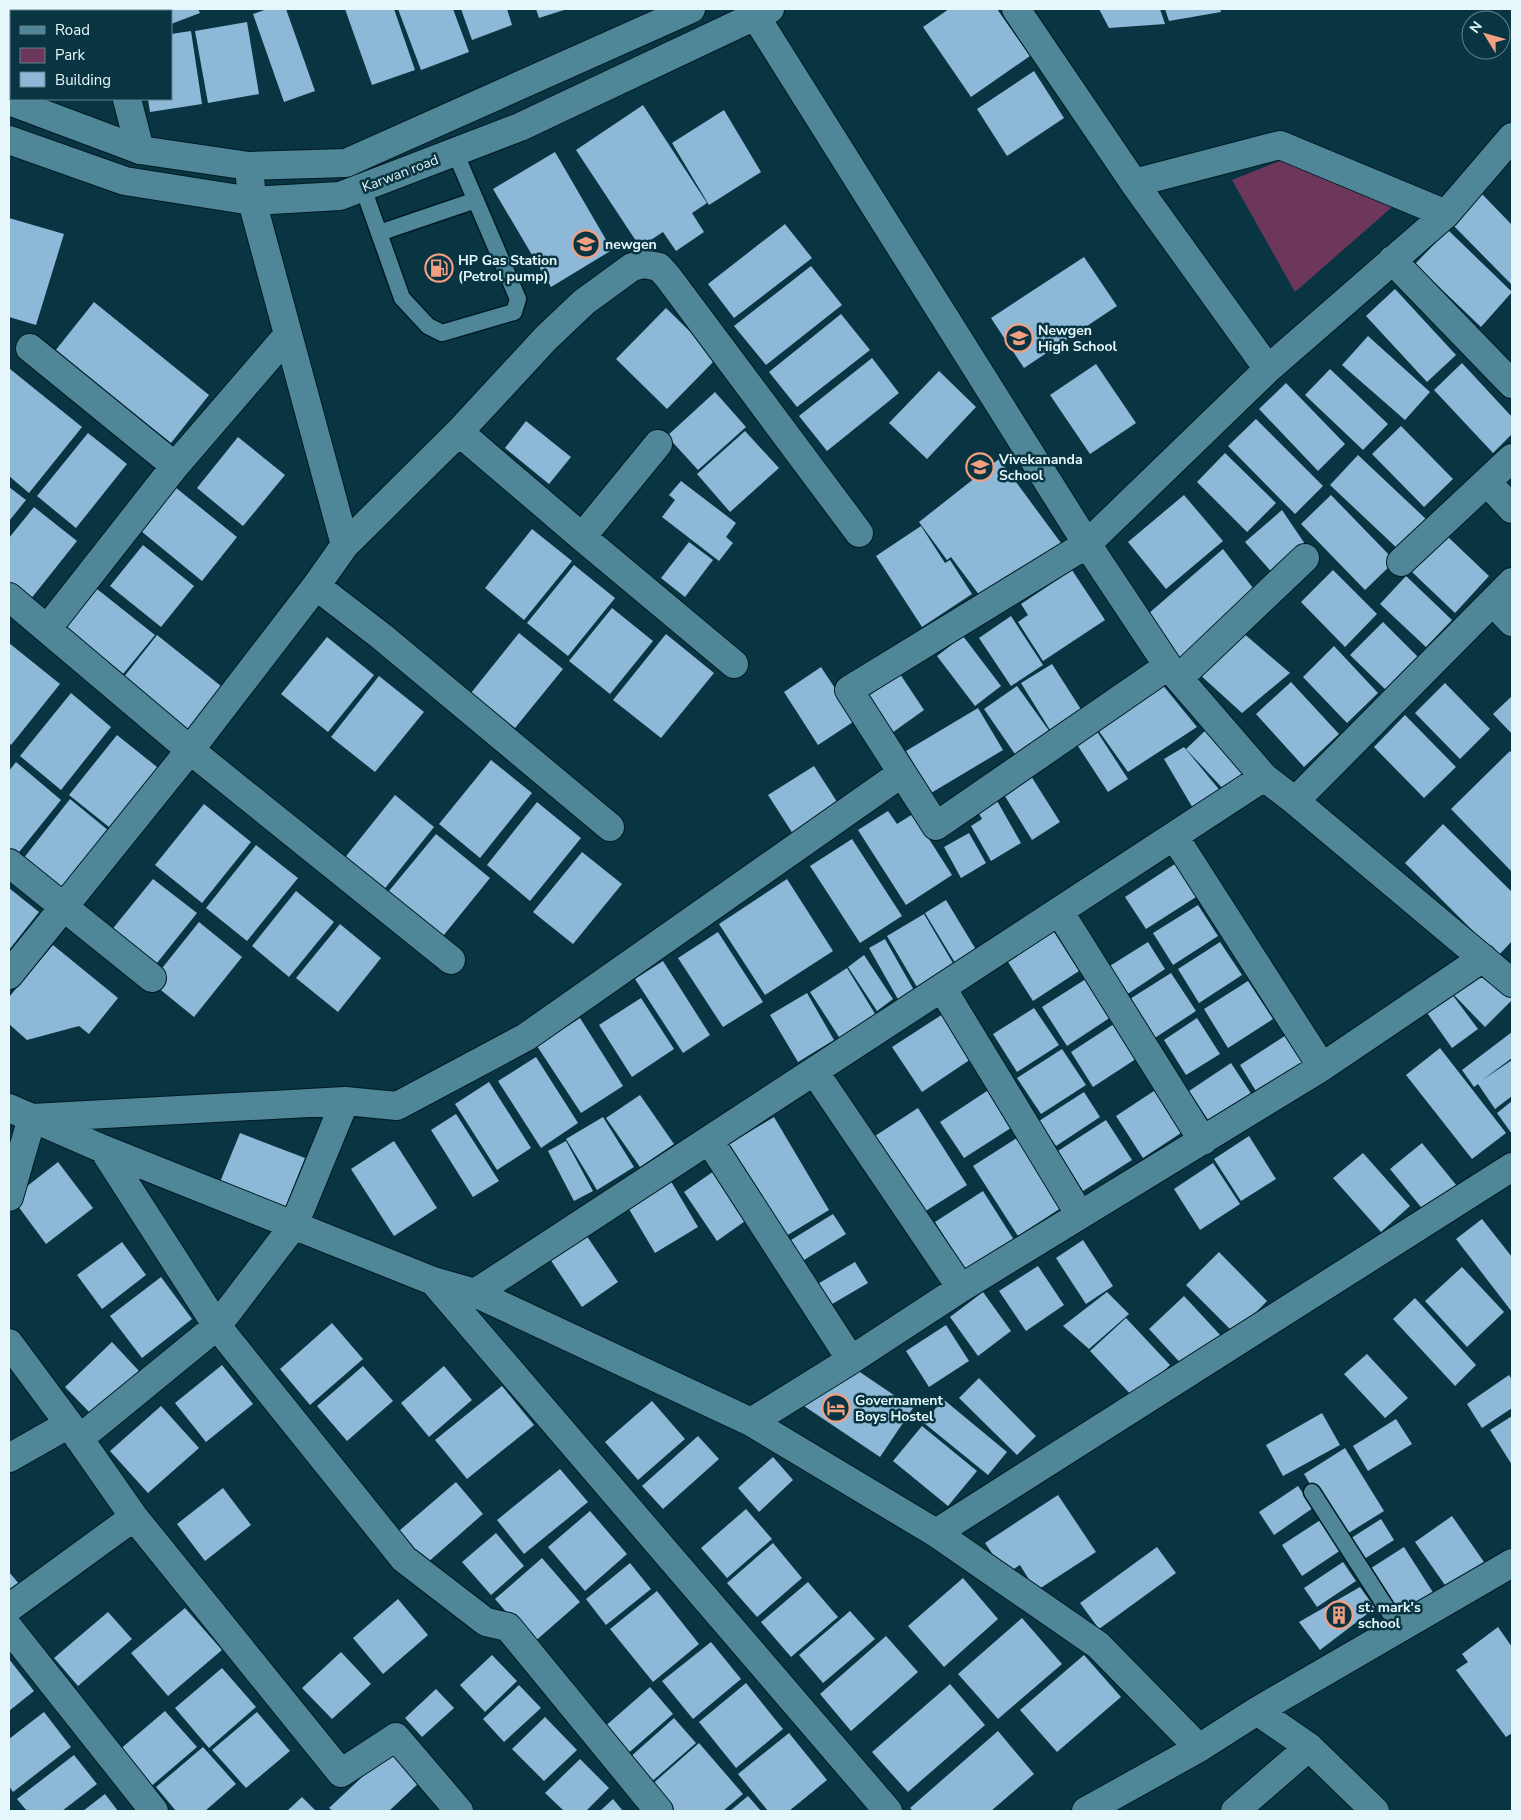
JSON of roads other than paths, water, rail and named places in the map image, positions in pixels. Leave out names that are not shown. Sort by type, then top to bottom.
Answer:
[{"type":"street","points":[[9,100],[140,150],[249,166],[346,162],[691,9]]},
{"type":"street","points":[[1016,9],[1134,183],[1268,369]]},
{"type":"street","points":[[759,11],[1087,544],[1173,672],[1264,777],[1295,800],[1512,983]]},
{"type":"street","name":"Karwan road","points":[[9,140],[125,181],[252,201],[340,196],[520,127],[759,11]]},
{"type":"street","points":[[127,100],[140,150]]},
{"type":"street","points":[[1305,558],[1173,672],[936,826],[849,690],[1087,544],[1268,369],[1446,214],[1512,137]]},
{"type":"street","points":[[1134,183],[1280,145],[1446,214]]},
{"type":"street","points":[[249,166],[252,201],[345,546]]},
{"type":"street","points":[[1392,260],[1512,384]]},
{"type":"street","points":[[9,974],[190,750],[345,546],[459,432],[546,338],[584,302],[632,267],[644,264],[659,268],[668,277],[859,533]]},
{"type":"street","points":[[47,629],[175,466],[287,336]]},
{"type":"street","points":[[30,348],[175,466]]},
{"type":"street","points":[[459,432],[734,664]]},
{"type":"street","points":[[582,537],[658,444]]},
{"type":"street","points":[[1401,562],[1512,458]]},
{"type":"street","points":[[1487,482],[1512,509]]},
{"type":"street","points":[[1295,800],[1512,582]]},
{"type":"street","points":[[316,586],[381,636],[610,827]]},
{"type":"street","points":[[9,597],[190,750],[451,960]]},
{"type":"street","points":[[1493,602],[1512,622]]},
{"type":"street","points":[[20,1113],[345,1101],[397,1106],[526,1037],[902,773]]},
{"type":"street","points":[[475,1293],[1264,777]]},
{"type":"street","points":[[1174,836],[1322,1067]]},
{"type":"street","points":[[9,863],[152,978]]},
{"type":"street","points":[[1059,911],[1202,1141]]},
{"type":"street","points":[[751,1422],[851,1360],[961,1288],[1322,1067],[1483,958]]},
{"type":"street","points":[[942,988],[1080,1215]]},
{"type":"street","points":[[814,1071],[961,1288]]},
{"type":"street","points":[[9,1458],[74,1432],[217,1326],[294,1225],[345,1101]]},
{"type":"street","points":[[20,1113],[103,1149],[433,1281],[475,1293],[751,1422],[936,1533],[1098,1645],[1199,1748]]},
{"type":"street","points":[[9,1197],[20,1113]]},
{"type":"street","points":[[709,1140],[851,1360]]},
{"type":"street","points":[[103,1149],[217,1326],[404,1559],[486,1622],[508,1627],[660,1811]]},
{"type":"street","points":[[936,1533],[1512,1167]]},
{"type":"street","points":[[433,1281],[888,1811]]},
{"type":"street","points":[[9,1343],[134,1517],[340,1773],[396,1737],[459,1811]]},
{"type":"street","points":[[9,1608],[134,1517]]},
{"type":"street","points":[[1086,1811],[1199,1748],[1257,1711],[1512,1563]]},
{"type":"street","points":[[9,1628],[154,1811]]},
{"type":"street","points":[[1257,1711],[1309,1747],[1375,1811]]},
{"type":"street","points":[[1235,1811],[1309,1747]]},
{"type":"lane","points":[[363,188],[402,298],[428,326],[442,333],[514,312],[518,299],[455,152]]},
{"type":"lane","points":[[379,233],[476,200]]},
{"type":"lane","points":[[1312,1492],[1400,1629]]},
{"type":"place","name":"newgen","points":[[586,244]]},
{"type":"place","name":"HP Gas Station (Petrol pump)","points":[[439,268]]},
{"type":"place","name":"Newgen High School","points":[[1019,338]]},
{"type":"place","name":"Vivekananda School","points":[[980,467]]},
{"type":"place","name":"Governament Boys Hostel","points":[[836,1408]]},
{"type":"place","name":"st. mark's school","points":[[1339,1615]]}]
